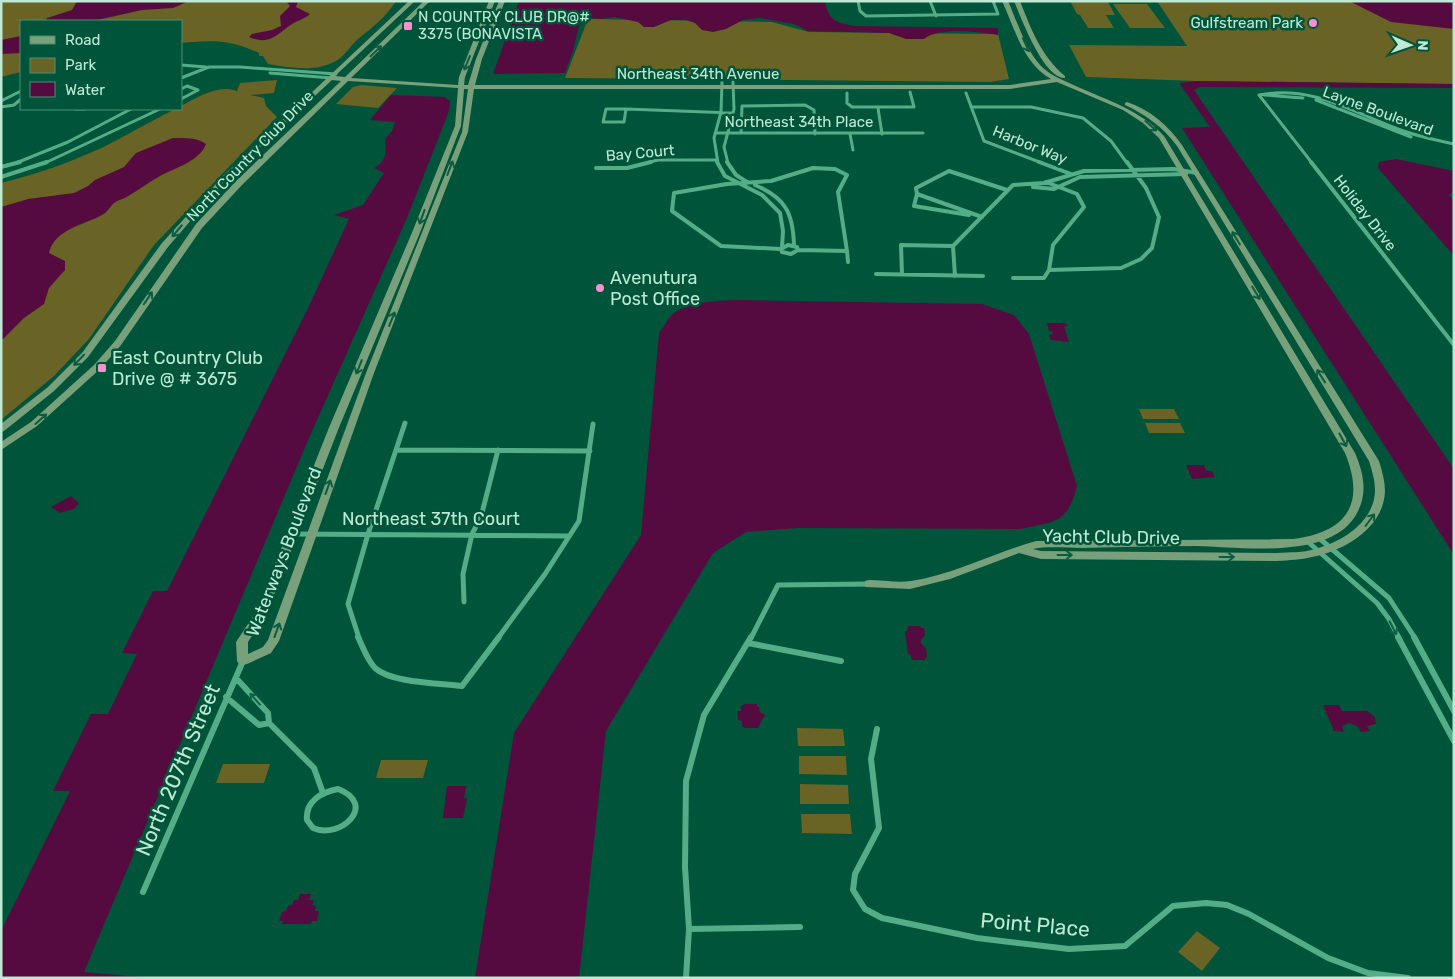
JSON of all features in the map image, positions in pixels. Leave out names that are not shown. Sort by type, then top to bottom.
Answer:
[{"type":"street","name":"North Country Club Drive","points":[[1,429],[51,388],[95,342],[151,265],[227,175],[412,1]]},
{"type":"street","name":"North Country Club Drive","points":[[1,447],[34,424],[96,367],[118,343],[199,226],[233,190],[427,1]]},
{"type":"street","name":"Waterways Boulevard","points":[[492,1],[462,77],[458,126],[261,613],[242,642],[243,661],[267,650],[273,641],[370,373],[465,132],[472,84],[479,57],[502,1]]},
{"type":"street","points":[[858,1],[860,11],[866,16],[998,14],[993,1]]},
{"type":"street","points":[[930,1],[936,16]]},
{"type":"street","points":[[1005,1],[1032,59],[1049,75]]},
{"type":"street","points":[[1017,1],[1042,56],[1060,79]]},
{"type":"street","points":[[182,65],[334,76]]},
{"type":"street","points":[[182,78],[209,67]]},
{"type":"street","points":[[223,67],[334,76]]},
{"type":"street","name":"Northeast 34th Avenue","points":[[334,76],[462,84],[1004,82],[1049,75],[1060,79]]},
{"type":"street","name":"Northeast 34th Avenue","points":[[733,84],[1010,87],[1060,79]]},
{"type":"street","name":"Yacht Club Drive","points":[[1017,549],[1036,544],[1267,543],[1307,541],[1319,538],[1346,522],[1354,513],[1360,488],[1357,467],[1299,364],[1162,137],[1142,119],[1124,108],[1060,79]]},
{"type":"street","name":"Yacht Club Drive","points":[[1017,549],[1041,555],[1209,557],[1277,557],[1319,552],[1354,535],[1373,516],[1379,506],[1381,493],[1378,470],[1374,461],[1168,129],[1139,109],[1060,79]]},
{"type":"street","points":[[722,84],[721,112],[715,133],[714,149],[716,160],[725,176],[762,195],[780,213],[783,231],[782,252],[788,254],[795,253],[798,250],[847,250]]},
{"type":"street","points":[[733,84],[733,112],[725,141],[726,159],[732,172],[738,178],[763,188],[786,204],[792,217],[794,246],[798,250]]},
{"type":"street","points":[[182,88],[187,86],[198,90],[182,98]]},
{"type":"street","name":"Layne Boulevard","points":[[1258,96],[1273,91],[1308,95],[1341,104],[1423,137],[1454,145]]},
{"type":"street","points":[[1,101],[20,92]]},
{"type":"street","points":[[847,93],[849,106],[878,108],[914,107],[910,92]]},
{"type":"street","name":"Harbor Way","points":[[966,93],[984,141],[1080,177]]},
{"type":"street","name":"Layne Boulevard","points":[[1258,96],[1281,95],[1313,100],[1338,107],[1404,134],[1454,145]]},
{"type":"street","name":"Holiday Drive","points":[[1258,96],[1454,345]]},
{"type":"street","points":[[1,107],[14,105],[20,100]]},
{"type":"street","points":[[741,133],[742,106],[810,106],[814,110],[815,134]]},
{"type":"street","name":"Harbor Way","points":[[971,107],[1031,107],[1083,118],[1112,141],[1134,174]]},
{"type":"street","points":[[878,108],[882,134]]},
{"type":"street","points":[[626,109],[624,122],[603,122],[606,109],[626,109],[733,112]]},
{"type":"street","points":[[1,167],[29,159],[131,110]]},
{"type":"street","points":[[1,176],[45,163],[158,110]]},
{"type":"street","points":[[1376,124],[1382,122]]},
{"type":"street","name":"Northeast 34th Place","points":[[715,133],[923,133]]},
{"type":"street","points":[[850,134],[853,150]]},
{"type":"street","name":"Bay Court","points":[[596,168],[628,168],[658,160],[716,160]]},
{"type":"street","points":[[794,246],[781,248],[721,246],[672,212],[674,193],[736,183],[760,184],[805,169],[819,167],[837,169],[847,175],[838,192],[848,262]]},
{"type":"street","name":"Harbor Way","points":[[1045,183],[1071,174],[1131,169],[1197,173]]},
{"type":"street","points":[[982,217],[914,206],[917,194],[916,188],[949,171],[1008,190],[1015,187],[1054,189],[1058,187]]},
{"type":"street","name":"Harbor Way","points":[[1058,187],[1080,177],[1182,172]]},
{"type":"street","points":[[1013,278],[1044,278],[1049,270],[1121,268],[1141,259],[1152,248],[1159,217],[1146,188],[1134,174]]},
{"type":"street","points":[[955,276],[953,246],[1014,185],[1045,183]]},
{"type":"street","name":"Harbor Way","points":[[1045,183],[1077,194],[1084,207],[1053,245],[1049,270]]},
{"type":"street","points":[[917,194],[982,217]]},
{"type":"street","points":[[902,274],[901,245],[953,246]]},
{"type":"street","points":[[151,265],[171,265]]},
{"type":"street","points":[[876,274],[983,276]]},
{"type":"street","points":[[95,342],[118,343]]},
{"type":"street","points":[[405,423],[368,534],[348,604],[358,636],[370,662],[376,669],[392,677],[462,686],[545,574],[579,521],[593,424]]},
{"type":"street","points":[[396,450],[590,451]]},
{"type":"street","points":[[464,602],[463,574],[472,534],[481,517],[498,450]]},
{"type":"street","name":"Northeast 37th Court","points":[[292,534],[569,536]]},
{"type":"street","points":[[1319,538],[1389,598],[1407,623],[1454,711]]},
{"type":"street","points":[[1307,541],[1377,602],[1389,619],[1454,742]]},
{"type":"street","points":[[686,978],[689,929],[685,867],[686,781],[704,715],[748,643],[778,585],[914,584],[963,570],[1017,549]]},
{"type":"street","points":[[1377,602],[1389,598]]},
{"type":"street","points":[[748,643],[841,661]]},
{"type":"street","name":"North 207th Street","points":[[143,892],[243,661]]},
{"type":"street","points":[[236,678],[268,713],[269,723],[314,768],[322,793]]},
{"type":"street","points":[[226,697],[259,725],[269,723]]},
{"type":"street","name":"Point Place","points":[[877,729],[871,759],[875,804],[880,828],[855,874],[853,890],[865,909],[882,918],[977,938],[1069,950],[1125,946],[1173,906],[1206,903],[1228,905],[1249,914],[1328,958],[1368,972],[1408,978]]},
{"type":"street","points":[[338,789],[352,794],[356,799],[356,812],[352,818],[338,829],[322,831],[309,824],[307,811],[310,804],[322,793],[338,789]]},
{"type":"street","points":[[689,929],[800,927]]},
{"type":"green space","points":[[1,1],[396,1],[374,26],[355,41],[342,57],[331,63],[313,68],[295,68],[268,64],[263,56],[259,56],[259,53],[230,43],[212,41],[182,43],[182,20],[20,20],[20,72],[1,77]]},
{"type":"green space","points":[[1073,1],[1108,2],[1115,15],[1106,15],[1114,28],[1088,28],[1080,15],[1077,14],[1071,3]]},
{"type":"green space","name":"Gulfstream Park","points":[[1157,1],[1454,1],[1454,84],[1196,81],[1086,77],[1069,45],[1187,46]]},
{"type":"green space","points":[[1113,4],[1147,4],[1165,28],[1130,28]]},
{"type":"green space","points":[[588,19],[772,22],[809,32],[998,34],[1009,79],[990,82],[565,78]]},
{"type":"green space","points":[[277,80],[274,93],[250,95],[264,98],[266,106],[277,117],[154,245],[89,339],[54,376],[1,420],[1,183],[31,175],[75,159],[117,140],[173,110],[182,110],[182,105],[208,92],[223,89],[237,91],[240,83]]},
{"type":"green space","points":[[361,85],[397,88],[378,108],[336,104],[353,87]]},
{"type":"green space","points":[[1139,409],[1174,409],[1179,419],[1143,419]]},
{"type":"green space","points":[[1145,423],[1180,423],[1185,433],[1149,433]]},
{"type":"green space","points":[[797,728],[843,729],[845,746],[798,746]]},
{"type":"green space","points":[[799,756],[846,756],[847,775],[799,774]]},
{"type":"green space","points":[[381,760],[428,760],[423,778],[376,778]]},
{"type":"green space","points":[[223,764],[270,764],[264,783],[216,783]]},
{"type":"green space","points":[[800,784],[848,785],[849,804],[800,804]]},
{"type":"green space","points":[[801,814],[850,814],[852,834],[802,833]]},
{"type":"green space","points":[[1197,931],[1220,948],[1202,971],[1178,952]]},
{"type":"water","points":[[77,1],[189,1],[173,8],[142,10],[97,20],[46,20],[72,10]]},
{"type":"water","points":[[286,1],[298,1],[296,7],[310,14],[273,38],[262,40],[249,37],[252,34],[281,26],[280,16],[290,6]]},
{"type":"water","points":[[519,1],[825,1],[828,13],[834,20],[849,25],[998,28],[998,35],[949,32],[930,35],[924,39],[906,39],[889,33],[808,31],[794,24],[759,18],[743,20],[726,29],[713,32],[702,30],[695,23],[686,20],[671,20],[654,27],[644,27],[638,22],[614,17],[601,19],[581,17],[573,51],[565,73],[493,74]]},
{"type":"water","points":[[1349,1],[1454,1],[1454,29],[1391,22]]},
{"type":"water","points":[[20,36],[20,53],[1,54],[1,40]]},
{"type":"water","points":[[1196,81],[1454,84],[1454,88],[1200,87],[1194,90],[1454,469],[1454,555],[1182,128],[1210,127],[1180,83]]},
{"type":"water","points":[[391,95],[445,97],[450,101],[449,111],[407,218],[309,438],[84,972],[151,978],[1,978],[1,931],[70,791],[53,791],[91,714],[108,714],[137,654],[122,653],[153,591],[167,591],[309,306],[349,219],[334,215],[363,205],[384,173],[374,168],[383,159],[385,139],[392,131],[395,122],[370,120]]},
{"type":"water","points":[[173,138],[194,139],[206,144],[203,150],[193,159],[114,203],[102,215],[70,229],[57,239],[49,253],[65,261],[65,270],[49,288],[44,304],[24,318],[1,341],[1,207],[28,199],[74,193],[95,180],[124,167],[136,153]]},
{"type":"water","points":[[1396,159],[1454,171],[1454,191],[1449,195],[1454,201],[1454,256],[1378,168],[1379,162]]},
{"type":"water","points":[[736,300],[982,304],[1014,315],[1029,334],[1077,486],[1073,498],[1069,508],[1058,519],[1021,529],[798,528],[746,532],[713,553],[606,731],[579,978],[475,978],[514,733],[641,535],[659,333],[672,315],[680,309],[704,302]]},
{"type":"water","points":[[1047,323],[1066,323],[1067,326],[1064,327],[1069,342],[1051,340],[1049,335],[1053,334],[1052,331],[1049,331]]},
{"type":"water","points":[[1186,465],[1204,465],[1206,471],[1212,471],[1215,477],[1192,479]]},
{"type":"water","points":[[71,496],[79,503],[74,509],[60,513],[51,507]]},
{"type":"water","points":[[908,626],[924,628],[925,635],[921,643],[926,649],[927,658],[925,660],[912,660],[910,654],[908,654],[905,631],[907,631]]},
{"type":"water","points":[[744,704],[757,704],[760,712],[765,715],[758,728],[745,728],[742,726],[742,721],[738,720],[737,711],[741,711],[741,706]]},
{"type":"water","points":[[1323,705],[1339,705],[1342,711],[1367,711],[1375,717],[1376,724],[1367,726],[1370,731],[1361,732],[1357,726],[1349,723],[1342,726],[1344,732],[1334,731]]},
{"type":"water","points":[[447,786],[466,786],[464,798],[467,798],[463,818],[443,818]]},
{"type":"water","points":[[300,894],[311,894],[309,900],[314,900],[312,905],[316,906],[315,911],[319,911],[317,921],[312,921],[311,924],[282,924],[283,921],[279,921],[282,912],[292,905],[294,900],[298,900]]},
{"type":"place","name":"Gulfstream Park","points":[[1313,23]]},
{"type":"place","name":"N COUNTRY CLUB DR@# 3375 (BONAVISTA","points":[[408,26]]},
{"type":"place","name":"Avenutura Post Office","points":[[600,288]]},
{"type":"place","name":"East Country Club Drive @ # 3675","points":[[102,368]]}]
